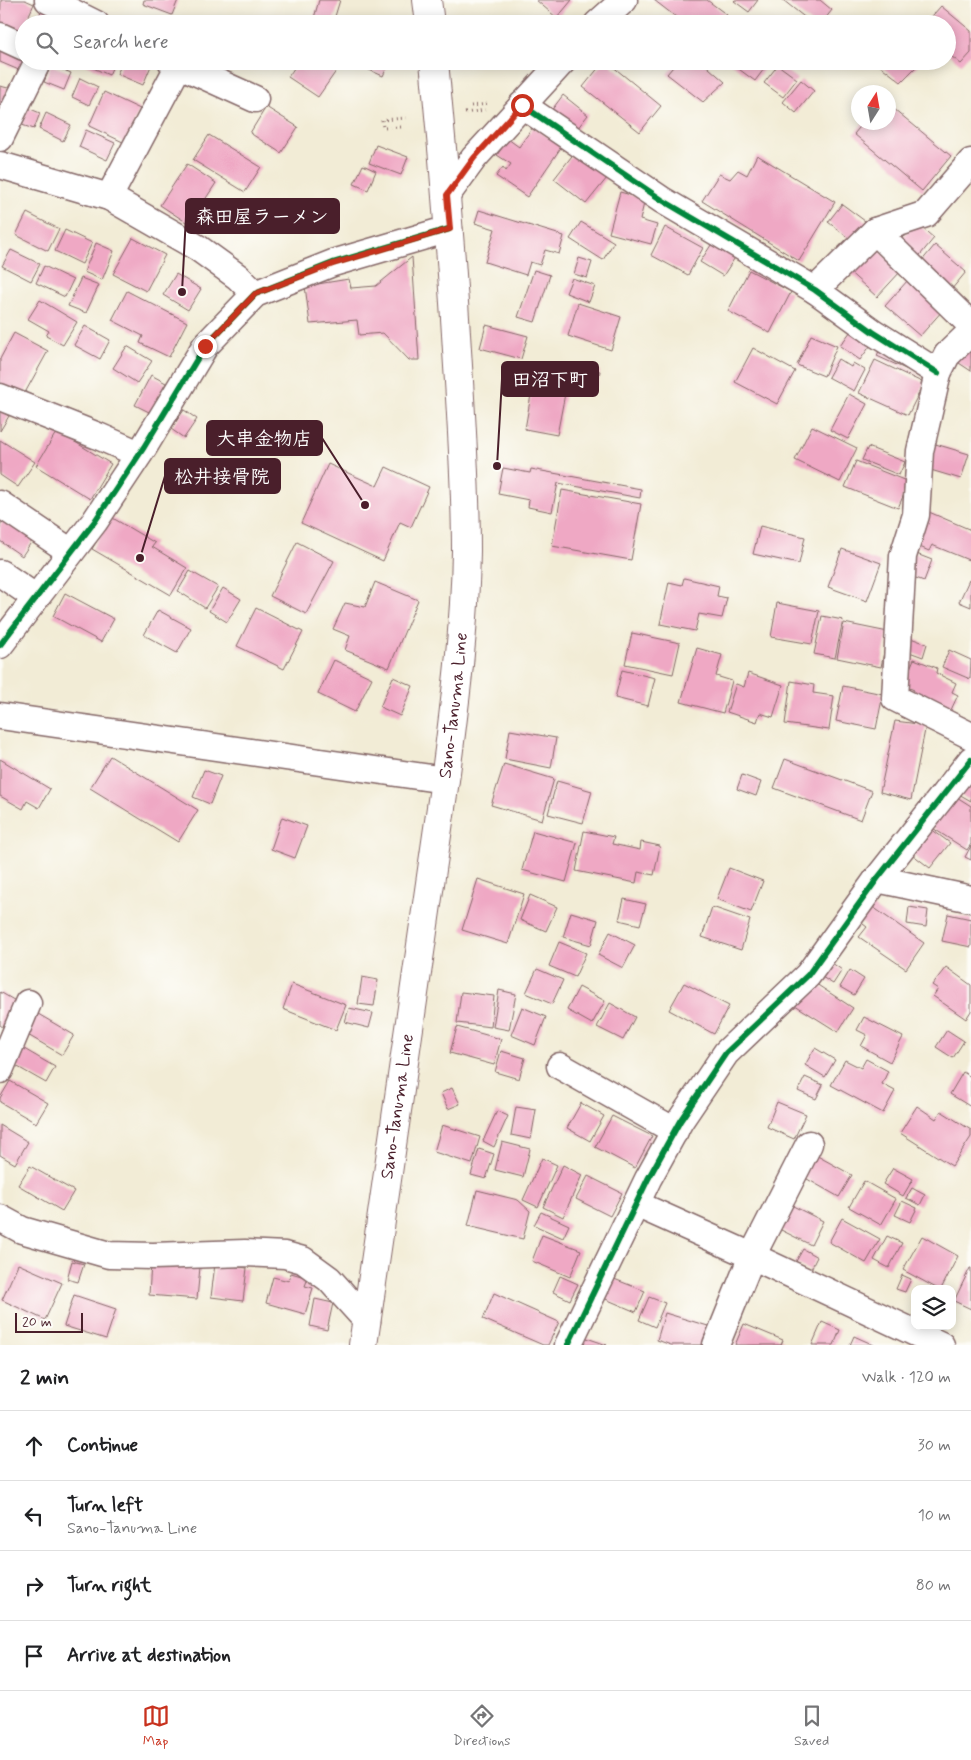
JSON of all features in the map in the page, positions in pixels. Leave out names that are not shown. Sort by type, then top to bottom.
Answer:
[{"type":"main road","points":[[427,0],[429,15]]},
{"type":"main road","name":"Sano-Tanuma Line","points":[[365,1333],[445,780],[463,625],[466,551],[462,427],[450,229],[435,70]]},
{"type":"street","points":[[48,0],[78,15]]},
{"type":"street","points":[[607,15],[624,0]]},
{"type":"street","points":[[0,36],[15,43]]},
{"type":"street","points":[[0,138],[34,70]]},
{"type":"street","points":[[109,197],[172,70]]},
{"type":"street","points":[[191,70],[255,99]]},
{"type":"street","points":[[447,195],[474,158],[555,70]]},
{"type":"street","points":[[522,105],[662,200],[815,290],[873,332],[938,373]]},
{"type":"street","points":[[815,290],[875,231],[926,214],[971,162]]},
{"type":"street","points":[[0,165],[109,197],[198,248],[238,277],[255,294]]},
{"type":"street","points":[[0,645],[95,521],[139,454],[205,346],[255,294],[333,264],[450,229]]},
{"type":"street","points":[[875,231],[971,325]]},
{"type":"street","points":[[971,332],[947,355],[938,373],[920,451],[916,515],[903,556],[895,698],[971,736]]},
{"type":"street","points":[[0,397],[139,454]]},
{"type":"street","points":[[0,504],[71,552]]},
{"type":"street","points":[[0,573],[35,597]]},
{"type":"street","points":[[0,716],[445,780]]},
{"type":"street","points":[[568,1345],[648,1179],[675,1130],[726,1053],[808,975],[877,879],[971,760]]},
{"type":"street","points":[[877,879],[971,900]]},
{"type":"street","points":[[0,1070],[28,1002]]},
{"type":"street","points":[[560,1066],[675,1130]]},
{"type":"street","points":[[716,1345],[752,1256],[809,1144]]},
{"type":"street","points":[[636,1204],[941,1345]]},
{"type":"street","points":[[0,1218],[22,1230],[109,1255],[285,1254],[303,1260],[329,1279],[365,1333]]},
{"type":"path","points":[[465,113],[488,110],[488,104],[471,106]]},
{"type":"path","points":[[401,127],[383,128],[382,120],[406,118]]},
{"type":"building","points":[[1,0],[25,0],[34,4],[29,15],[15,15],[15,30],[0,23]]},
{"type":"building","points":[[144,0],[178,0],[172,15],[143,4]]},
{"type":"building","points":[[319,0],[340,0],[335,15],[315,15]]},
{"type":"building","points":[[536,0],[572,0],[560,15],[554,15]]},
{"type":"building","points":[[654,0],[707,0],[727,15],[673,15]]},
{"type":"building","points":[[735,0],[758,0],[749,12]]},
{"type":"building","points":[[783,0],[820,0],[832,10],[828,15],[802,15]]},
{"type":"building","points":[[43,6],[60,15],[40,15]]},
{"type":"building","points":[[941,6],[952,15],[933,15]]},
{"type":"building","points":[[956,18],[971,31],[971,53],[961,64],[956,60]]},
{"type":"building","points":[[0,41],[15,47],[15,68],[0,62]]},
{"type":"building","points":[[49,70],[64,70],[71,73],[64,90],[44,82]]},
{"type":"building","points":[[98,70],[111,70],[109,75]]},
{"type":"building","points":[[119,70],[149,70],[143,85],[117,74]]},
{"type":"building","points":[[293,70],[337,70],[318,97],[288,77]]},
{"type":"building","points":[[369,70],[386,70],[383,76]]},
{"type":"building","points":[[597,70],[617,70],[661,106],[640,132],[583,87]]},
{"type":"building","points":[[670,70],[711,70],[725,82],[703,102],[667,74]]},
{"type":"building","points":[[740,70],[763,70],[755,81]]},
{"type":"building","points":[[774,70],[785,70],[797,79],[783,97],[764,83]]},
{"type":"building","points":[[886,70],[913,70],[901,82]]},
{"type":"building","points":[[80,78],[98,87],[89,105],[72,97]]},
{"type":"building","points":[[801,80],[814,91],[796,113],[783,102]]},
{"type":"building","points":[[0,86],[8,88],[0,111]]},
{"type":"building","points":[[104,92],[140,109],[125,143],[89,126]]},
{"type":"building","points":[[563,95],[588,115],[573,134],[548,115]]},
{"type":"building","points":[[266,107],[298,127],[281,153],[250,133]]},
{"type":"building","points":[[28,108],[40,113],[34,129],[22,125]]},
{"type":"building","points":[[896,111],[951,156],[922,191],[854,134],[857,130],[896,130]]},
{"type":"building","points":[[46,113],[71,125],[63,141],[39,129]]},
{"type":"building","points":[[533,127],[562,146],[527,197],[496,176],[503,167],[506,171],[511,164],[497,155],[508,139],[519,147]]},
{"type":"building","points":[[86,130],[115,143],[107,160],[79,147]]},
{"type":"building","points":[[209,135],[261,167],[245,192],[193,160]]},
{"type":"building","points":[[376,145],[408,157],[401,175],[369,163]]},
{"type":"building","points":[[575,152],[607,178],[586,204],[554,179]]},
{"type":"building","points":[[757,155],[835,202],[799,261],[702,201],[719,174],[730,179],[738,170],[747,175]]},
{"type":"building","points":[[187,164],[216,183],[189,224],[160,205]]},
{"type":"building","points":[[363,165],[376,171],[368,190],[354,184]]},
{"type":"building","points":[[620,192],[645,199],[640,220],[657,225],[651,244],[609,233]]},
{"type":"building","points":[[842,204],[869,224],[855,243],[828,222]]},
{"type":"building","points":[[479,210],[564,236],[559,254],[545,250],[540,265],[530,262],[526,275],[485,262],[495,229],[475,223]]},
{"type":"building","points":[[27,213],[59,229],[48,251],[16,235]]},
{"type":"building","points":[[581,222],[614,242],[603,260],[570,239]]},
{"type":"building","points":[[915,222],[934,238],[916,260],[897,244]]},
{"type":"building","points":[[665,227],[703,248],[688,275],[651,255]]},
{"type":"building","points":[[65,230],[92,243],[82,264],[55,251]]},
{"type":"building","points":[[133,238],[165,255],[146,291],[113,274]]},
{"type":"building","points":[[713,242],[736,256],[723,276],[700,262]]},
{"type":"building","points":[[870,242],[901,271],[877,297],[845,268]]},
{"type":"building","points":[[96,243],[114,251],[102,280],[84,272]]},
{"type":"building","points":[[935,245],[966,272],[951,290],[920,263]]},
{"type":"building","points":[[11,250],[40,264],[31,281],[2,266]]},
{"type":"building","points":[[412,257],[419,360],[409,360],[383,333],[359,335],[357,320],[310,324],[305,286],[349,279],[351,288],[376,286]]},
{"type":"building","points":[[579,258],[592,262],[587,278],[574,274]]},
{"type":"building","points":[[44,266],[73,280],[65,297],[36,283]]},
{"type":"building","points":[[534,270],[550,275],[535,322],[518,317]]},
{"type":"building","points":[[749,270],[791,292],[770,333],[728,311]]},
{"type":"building","points":[[176,274],[201,289],[188,310],[163,295]]},
{"type":"building","points":[[81,278],[99,285],[86,313],[68,306]]},
{"type":"building","points":[[572,278],[595,286],[589,302],[566,293]]},
{"type":"building","points":[[908,280],[943,310],[920,336],[885,306]]},
{"type":"building","points":[[127,291],[187,322],[169,357],[140,343],[143,336],[112,320]]},
{"type":"building","points":[[40,300],[77,322],[63,345],[46,336],[49,331],[28,319]]},
{"type":"building","points":[[578,303],[621,317],[611,350],[568,336]]},
{"type":"building","points":[[486,325],[528,336],[521,359],[480,348]]},
{"type":"building","points":[[85,326],[110,340],[100,359],[74,345]]},
{"type":"building","points":[[853,328],[873,342],[860,360],[840,346]]},
{"type":"building","points":[[14,333],[48,351],[21,400],[0,388],[0,359]]},
{"type":"building","points":[[811,335],[837,346],[824,376],[797,365]]},
{"type":"building","points":[[971,340],[971,371],[953,359]]},
{"type":"building","points":[[127,346],[152,361],[137,383],[113,368]]},
{"type":"building","points":[[753,348],[795,371],[777,404],[735,382]]},
{"type":"building","points":[[880,348],[923,377],[877,356]]},
{"type":"building","points":[[838,359],[851,367],[853,363],[865,370],[854,391],[828,377]]},
{"type":"building","points":[[875,360],[924,383],[908,415],[859,393]]},
{"type":"building","points":[[587,368],[600,371],[597,386],[584,383]]},
{"type":"building","points":[[535,372],[568,378],[557,435],[525,429]]},
{"type":"building","points":[[151,375],[166,383],[151,413],[135,405]]},
{"type":"building","points":[[849,394],[867,404],[848,439],[830,430]]},
{"type":"building","points":[[184,410],[197,419],[184,438],[171,429]]},
{"type":"building","points":[[0,411],[9,416],[0,431]]},
{"type":"building","points":[[812,426],[857,448],[840,482],[795,460]]},
{"type":"building","points":[[57,431],[111,464],[90,499],[36,466]]},
{"type":"building","points":[[0,440],[35,462],[18,487],[0,475]]},
{"type":"building","points":[[932,443],[969,454],[961,479],[924,468]]},
{"type":"building","points":[[868,447],[905,462],[899,475],[862,460]]},
{"type":"building","points":[[856,461],[909,482],[898,508],[845,487]]},
{"type":"building","points":[[328,464],[377,486],[386,467],[429,487],[411,527],[400,522],[383,561],[301,523]]},
{"type":"building","points":[[503,468],[530,473],[531,469],[641,489],[640,498],[558,483],[552,512],[528,507],[529,500],[498,494]]},
{"type":"building","points":[[562,490],[641,504],[631,560],[552,546]]},
{"type":"building","points":[[9,512],[38,532],[22,556],[0,541],[0,525]]},
{"type":"building","points":[[929,512],[971,530],[971,561],[932,545],[929,551],[915,545]]},
{"type":"building","points":[[111,517],[155,543],[152,547],[187,568],[171,595],[92,549]]},
{"type":"building","points":[[760,526],[805,537],[799,564],[753,554]]},
{"type":"building","points":[[297,542],[334,561],[306,614],[270,596]]},
{"type":"building","points":[[842,549],[881,563],[867,601],[828,587]]},
{"type":"building","points":[[914,553],[932,560],[924,581],[905,574]]},
{"type":"building","points":[[190,571],[218,587],[205,608],[178,591]]},
{"type":"building","points":[[684,578],[719,586],[717,596],[727,598],[722,618],[699,614],[695,631],[660,624],[669,582],[682,585]]},
{"type":"building","points":[[969,580],[971,580],[971,607],[959,602]]},
{"type":"building","points":[[375,582],[418,600],[389,668],[345,650],[350,636],[333,629],[345,603],[365,607]]},
{"type":"building","points":[[223,588],[241,599],[227,622],[209,611]]},
{"type":"building","points":[[65,593],[114,619],[101,642],[53,616]]},
{"type":"building","points":[[777,603],[819,611],[812,644],[771,637]]},
{"type":"building","points":[[256,608],[303,632],[284,669],[237,646]]},
{"type":"building","points":[[158,610],[191,628],[177,653],[144,635]]},
{"type":"building","points":[[822,616],[843,620],[835,658],[814,654]]},
{"type":"building","points":[[844,623],[888,632],[881,667],[837,658]]},
{"type":"building","points":[[632,633],[680,643],[673,674],[625,664]]},
{"type":"building","points":[[908,637],[927,644],[923,657],[904,650]]},
{"type":"building","points":[[697,648],[722,655],[716,676],[732,681],[723,713],[681,702]]},
{"type":"building","points":[[949,650],[971,660],[970,679],[942,667]]},
{"type":"building","points":[[914,659],[937,668],[936,673],[956,683],[952,692],[958,695],[950,712],[910,701],[914,690],[903,685]]},
{"type":"building","points":[[334,660],[372,678],[355,712],[318,694]]},
{"type":"building","points":[[622,670],[655,678],[648,706],[615,698]]},
{"type":"building","points":[[748,673],[783,685],[773,717],[760,713],[757,722],[727,712],[736,684],[744,687]]},
{"type":"building","points":[[393,677],[413,686],[400,716],[380,707]]},
{"type":"building","points":[[791,681],[814,685],[813,693],[834,696],[829,730],[785,724]]},
{"type":"building","points":[[843,686],[883,694],[876,729],[836,721]]},
{"type":"building","points":[[895,721],[926,725],[911,800],[880,792]]},
{"type":"building","points":[[510,730],[556,738],[551,768],[505,759]]},
{"type":"building","points":[[110,756],[198,810],[178,842],[90,788]]},
{"type":"building","points":[[0,759],[50,789],[39,808],[27,801],[23,809],[0,796]]},
{"type":"building","points":[[785,759],[872,791],[861,820],[774,788]]},
{"type":"building","points":[[504,764],[554,779],[542,820],[491,805]]},
{"type":"building","points":[[204,770],[221,776],[210,804],[193,797]]},
{"type":"building","points":[[742,775],[761,782],[756,796],[737,789]]},
{"type":"building","points":[[966,780],[971,783],[971,801],[957,793]]},
{"type":"building","points":[[557,781],[592,791],[583,823],[548,814]]},
{"type":"building","points":[[952,794],[971,806],[971,844],[967,850],[931,827]]},
{"type":"building","points":[[282,817],[307,826],[295,858],[271,849]]},
{"type":"building","points":[[927,826],[950,843],[930,868],[908,851]]},
{"type":"building","points":[[533,831],[577,843],[566,882],[522,870]]},
{"type":"building","points":[[584,831],[614,837],[612,844],[640,850],[641,842],[660,846],[654,875],[638,872],[636,883],[576,871]]},
{"type":"building","points":[[971,846],[971,860],[965,857]]},
{"type":"building","points":[[729,868],[763,881],[751,912],[717,899]]},
{"type":"building","points":[[478,879],[524,894],[508,944],[462,930]]},
{"type":"building","points":[[530,895],[557,907],[546,931],[520,920]]},
{"type":"building","points":[[624,899],[646,904],[640,925],[619,920]]},
{"type":"building","points":[[870,905],[924,943],[906,969],[859,937],[867,927],[859,921]]},
{"type":"building","points":[[712,907],[750,920],[741,950],[702,937]]},
{"type":"building","points":[[909,907],[928,910],[926,927],[907,924]]},
{"type":"building","points":[[571,912],[598,920],[591,945],[563,937]]},
{"type":"building","points":[[948,914],[971,919],[971,947],[942,941]]},
{"type":"building","points":[[610,932],[635,945],[623,968],[598,955]]},
{"type":"building","points":[[559,942],[586,953],[575,977],[549,966]]},
{"type":"building","points":[[832,963],[842,970],[833,984],[822,977]]},
{"type":"building","points":[[946,967],[971,985],[971,1011],[966,1019],[933,996],[938,989],[932,985]]},
{"type":"building","points":[[537,969],[563,980],[552,1004],[526,993]]},
{"type":"building","points":[[850,970],[864,979],[854,995],[840,987]]},
{"type":"building","points":[[362,977],[378,980],[374,1006],[358,1004]]},
{"type":"building","points":[[810,980],[853,1008],[838,1032],[795,1005]]},
{"type":"building","points":[[684,983],[729,1006],[714,1034],[669,1010]]},
{"type":"building","points":[[292,984],[346,1005],[336,1030],[283,1009]]},
{"type":"building","points":[[579,987],[605,1001],[592,1024],[567,1010]]},
{"type":"building","points":[[499,990],[516,994],[509,1030],[493,1027]]},
{"type":"building","points":[[0,992],[19,1003],[4,1028],[0,1025]]},
{"type":"building","points":[[461,992],[494,996],[491,1027],[457,1023]]},
{"type":"building","points":[[610,1003],[635,1017],[623,1040],[597,1027]]},
{"type":"building","points":[[522,1007],[546,1017],[535,1045],[511,1035]]},
{"type":"building","points":[[349,1008],[373,1013],[369,1028],[345,1022]]},
{"type":"building","points":[[33,1011],[74,1035],[62,1055],[21,1031]]},
{"type":"building","points":[[864,1017],[903,1037],[890,1062],[861,1046],[867,1035],[857,1030]]},
{"type":"building","points":[[457,1027],[501,1039],[494,1065],[450,1053]]},
{"type":"building","points":[[947,1030],[964,1041],[953,1058],[936,1047]]},
{"type":"building","points":[[19,1046],[55,1067],[46,1083],[9,1062]]},
{"type":"building","points":[[815,1048],[835,1060],[825,1077],[805,1065]]},
{"type":"building","points":[[501,1051],[525,1058],[519,1079],[495,1072]]},
{"type":"building","points":[[866,1059],[888,1071],[882,1084],[895,1091],[883,1113],[831,1085],[845,1060],[861,1068]]},
{"type":"building","points":[[963,1072],[971,1077],[971,1107],[950,1094]]},
{"type":"building","points":[[805,1077],[823,1085],[816,1099],[798,1091]]},
{"type":"building","points":[[10,1081],[48,1103],[36,1123],[0,1102],[0,1098]]},
{"type":"building","points":[[452,1088],[460,1104],[448,1109],[441,1093]]},
{"type":"building","points":[[777,1102],[806,1114],[794,1139],[767,1127]]},
{"type":"building","points":[[581,1103],[604,1116],[590,1141],[567,1128]]},
{"type":"building","points":[[917,1106],[936,1119],[941,1111],[971,1130],[971,1137],[952,1166],[900,1133]]},
{"type":"building","points":[[516,1107],[536,1110],[531,1139],[511,1135]]},
{"type":"building","points":[[497,1111],[508,1116],[494,1147],[483,1141]]},
{"type":"building","points":[[612,1116],[652,1136],[635,1168],[595,1147]]},
{"type":"building","points":[[0,1125],[28,1142],[15,1164],[0,1155]]},
{"type":"building","points":[[442,1125],[480,1137],[472,1164],[434,1152]]},
{"type":"building","points":[[502,1142],[530,1149],[523,1177],[495,1170]]},
{"type":"building","points":[[479,1149],[494,1154],[486,1179],[471,1175]]},
{"type":"building","points":[[812,1153],[852,1175],[839,1197],[800,1175]]},
{"type":"building","points":[[542,1158],[557,1165],[538,1207],[523,1200]]},
{"type":"building","points":[[563,1165],[582,1175],[563,1217],[543,1207]]},
{"type":"building","points":[[30,1166],[74,1191],[62,1211],[18,1185]]},
{"type":"building","points":[[893,1168],[913,1179],[903,1196],[883,1184]]},
{"type":"building","points":[[588,1176],[622,1193],[610,1216],[576,1199]]},
{"type":"building","points":[[864,1181],[896,1199],[881,1225],[849,1207]]},
{"type":"building","points":[[912,1188],[925,1195],[920,1205],[906,1198]]},
{"type":"building","points":[[477,1190],[518,1200],[530,1211],[523,1239],[468,1226]]},
{"type":"building","points":[[902,1201],[917,1208],[910,1222],[895,1215]]},
{"type":"building","points":[[785,1202],[823,1221],[811,1245],[773,1226]]},
{"type":"building","points":[[541,1212],[569,1225],[563,1238],[534,1225]]},
{"type":"building","points":[[842,1218],[880,1239],[866,1263],[829,1242]]},
{"type":"building","points":[[542,1235],[581,1250],[570,1277],[532,1261]]},
{"type":"building","points":[[887,1236],[902,1243],[889,1268],[874,1260]]},
{"type":"building","points":[[922,1236],[958,1256],[943,1285],[931,1285],[903,1270]]},
{"type":"building","points":[[803,1249],[817,1257],[810,1271],[795,1263]]},
{"type":"building","points":[[72,1261],[84,1264],[78,1282],[67,1279]]},
{"type":"building","points":[[151,1263],[200,1267],[197,1299],[149,1295]]},
{"type":"building","points":[[18,1264],[62,1283],[45,1320],[2,1300]]},
{"type":"building","points":[[215,1264],[247,1268],[243,1301],[211,1297]]},
{"type":"building","points":[[971,1268],[971,1309],[956,1302],[956,1297]]},
{"type":"building","points":[[291,1273],[308,1278],[305,1286],[313,1288],[305,1314],[266,1303],[273,1277],[289,1281]]},
{"type":"building","points":[[902,1275],[911,1279],[905,1292],[896,1289]]},
{"type":"building","points":[[560,1276],[578,1284],[570,1300],[553,1292]]},
{"type":"building","points":[[609,1277],[645,1291],[636,1312],[601,1297]]},
{"type":"building","points":[[494,1293],[559,1322],[548,1345],[543,1345],[483,1319]]},
{"type":"building","points":[[74,1295],[116,1309],[106,1339],[64,1326]]},
{"type":"building","points":[[649,1297],[665,1303],[655,1327],[639,1320]]},
{"type":"building","points":[[315,1299],[333,1303],[327,1330],[310,1326]]},
{"type":"building","points":[[665,1313],[708,1326],[702,1345],[671,1345],[657,1340]]},
{"type":"building","points":[[822,1322],[840,1330],[834,1345],[812,1345]]},
{"type":"building","points":[[744,1324],[783,1340],[781,1345],[735,1345]]},
{"type":"building","points":[[854,1336],[874,1345],[850,1345]]},
{"type":"building","points":[[584,1337],[607,1345],[581,1345]]},
{"type":"cycle path","points":[[522,105],[662,200],[815,290],[873,332],[938,373]]},
{"type":"cycle path","points":[[0,645],[95,521],[144,447],[205,346],[255,294],[333,263],[449,229]]},
{"type":"cycle path","points":[[568,1345],[648,1179],[680,1121],[726,1053],[808,975],[877,879],[971,760]]},
{"type":"place","name":"森田屋ラーメン","points":[[182,292]]},
{"type":"place","name":"田沼下町","points":[[497,466]]},
{"type":"place","name":"大串金物店","points":[[365,505]]},
{"type":"place","name":"松井接骨院","points":[[140,558]]},
{"type":"route","points":[[205,346],[255,294],[333,264],[450,229],[447,195],[474,158],[522,105]]}]
